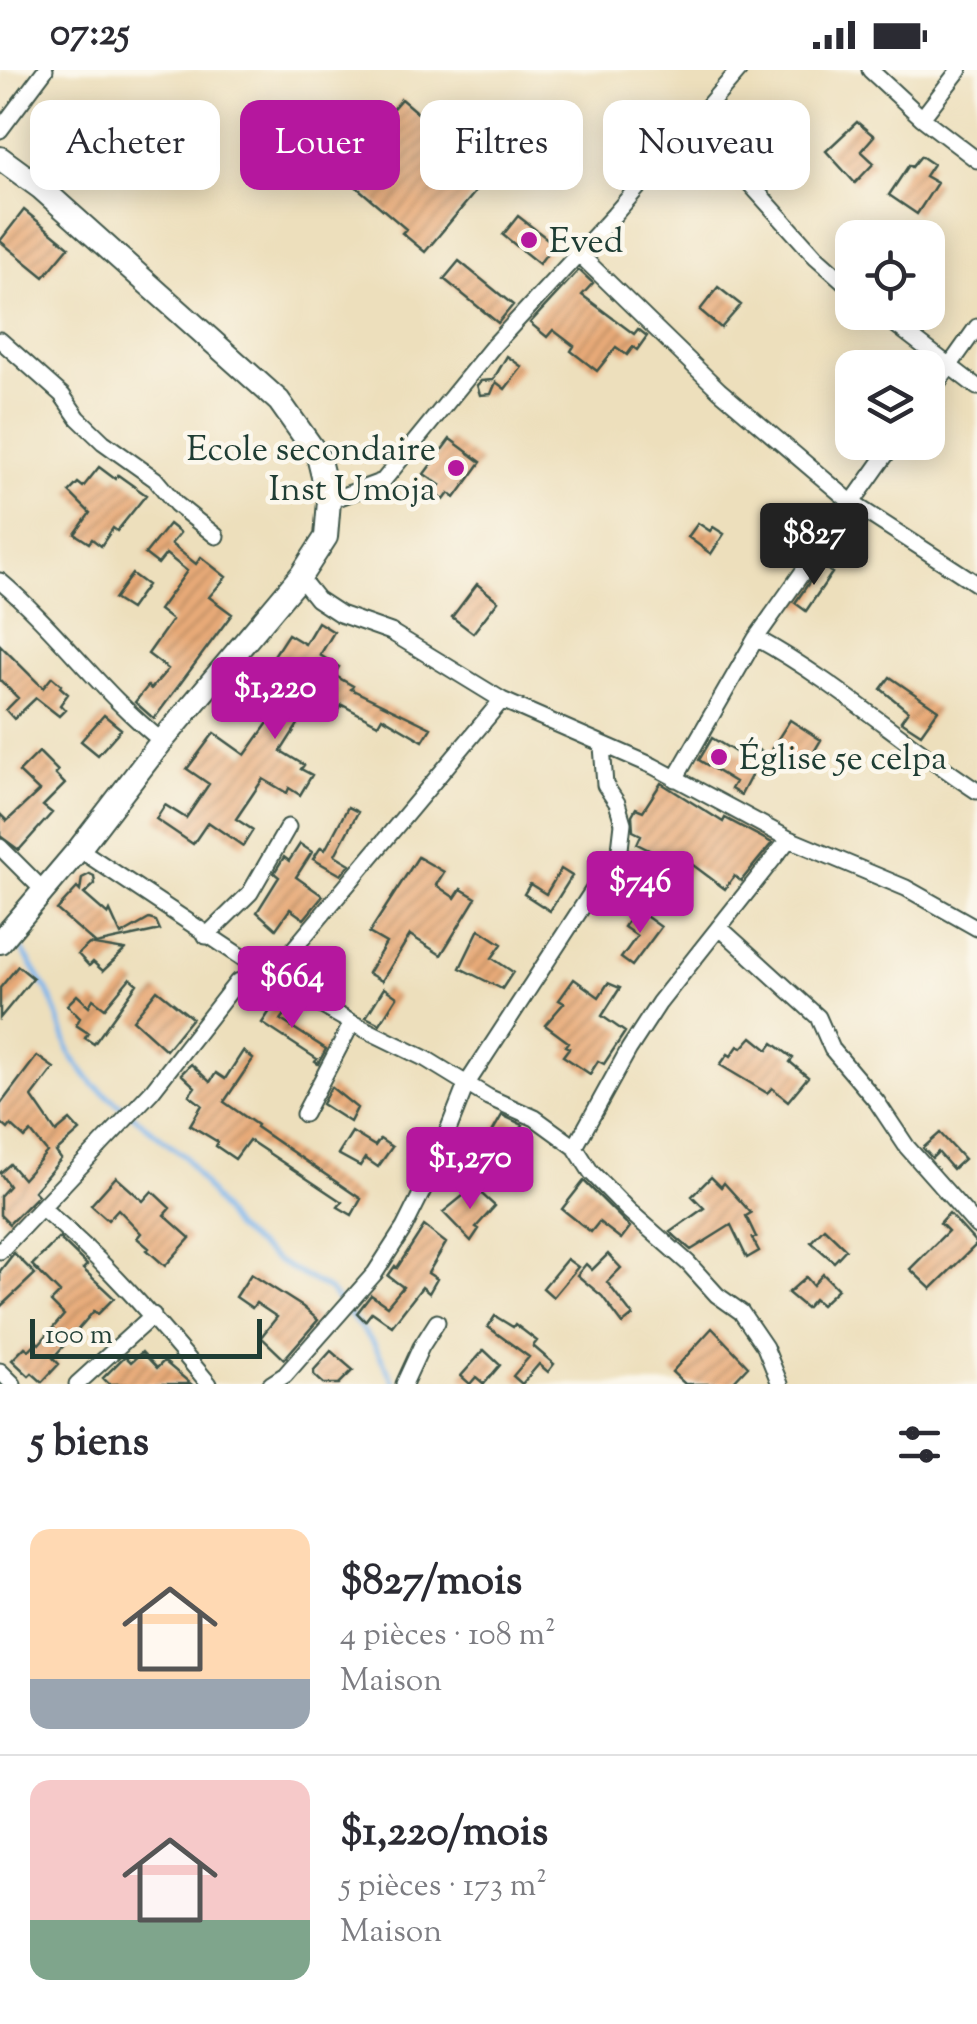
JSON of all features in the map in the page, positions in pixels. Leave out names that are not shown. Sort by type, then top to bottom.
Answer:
[{"type":"street","points":[[0,130],[45,70]]},
{"type":"street","points":[[714,100],[738,70]]},
{"type":"street","points":[[870,70],[922,118],[977,160]]},
{"type":"street","points":[[922,118],[959,70]]},
{"type":"street","points":[[0,158],[40,188],[278,402],[318,456],[329,501],[326,537],[302,574],[0,942]]},
{"type":"street","points":[[329,501],[383,481],[494,345],[634,190]]},
{"type":"street","points":[[755,190],[835,274]]},
{"type":"street","points":[[577,252],[718,390],[852,504],[977,584]]},
{"type":"street","points":[[945,372],[977,327]]},
{"type":"street","points":[[903,330],[977,387]]},
{"type":"street","points":[[0,340],[62,395],[78,418],[103,442],[155,479],[194,520],[216,536]]},
{"type":"street","points":[[675,779],[756,638],[883,460]]},
{"type":"street","points":[[302,574],[305,584],[318,598],[340,614],[390,632],[502,700],[675,779],[788,838],[906,888],[977,928]]},
{"type":"street","points":[[0,580],[34,609],[126,713],[162,741]]},
{"type":"street","points":[[756,638],[829,682],[921,753],[977,790]]},
{"type":"street","points":[[0,1250],[152,1092],[237,982],[267,974],[286,958],[502,700]]},
{"type":"street","points":[[271,1384],[284,1375],[375,1273],[404,1228],[430,1176],[466,1085],[620,849],[623,822],[618,803],[605,785],[602,746]]},
{"type":"street","points":[[206,936],[250,894],[288,827]]},
{"type":"street","points":[[575,1147],[629,1049],[671,987],[788,838]]},
{"type":"street","points":[[0,848],[44,891]]},
{"type":"street","points":[[79,849],[267,974],[352,1023],[426,1059],[466,1085],[535,1118],[575,1147],[591,1172],[629,1211],[741,1312],[766,1347],[780,1384]]},
{"type":"street","points":[[719,926],[818,1017],[832,1050],[878,1102],[906,1147],[977,1226]]},
{"type":"street","points":[[304,1114],[352,1023]]},
{"type":"street","points":[[42,1208],[153,1315],[209,1384]]},
{"type":"street","points":[[78,1384],[153,1315]]},
{"type":"street","points":[[404,1384],[437,1322]]},
{"type":"street","points":[[0,1371],[13,1384]]},
{"type":"building","points":[[400,100],[420,115],[420,190],[477,190],[425,252],[402,233],[406,229],[360,190],[400,190]]},
{"type":"building","points":[[857,122],[874,136],[861,151],[874,163],[855,183],[826,151]]},
{"type":"building","points":[[921,156],[933,164],[925,176],[937,183],[917,214],[889,195],[909,165],[912,167]]},
{"type":"building","points":[[24,210],[69,247],[44,277],[0,241]]},
{"type":"building","name":"Eved","points":[[518,216],[554,244],[539,264],[503,235]]},
{"type":"building","points":[[459,261],[513,305],[498,323],[444,279]]},
{"type":"building","points":[[579,270],[593,283],[582,295],[634,334],[638,329],[647,336],[637,350],[633,347],[627,355],[616,347],[597,371],[571,351],[574,346],[553,330],[547,337],[530,323]]},
{"type":"building","points":[[718,287],[741,305],[721,328],[700,310]]},
{"type":"building","points":[[507,356],[522,367],[505,389],[496,382],[491,394],[480,395],[477,385],[493,380]]},
{"type":"building","name":"Ecole secondaire Inst Umoja","points":[[450,439],[481,462],[455,498],[449,493],[444,500],[434,493],[440,485],[424,474]]},
{"type":"building","points":[[99,467],[146,495],[101,546],[75,534],[90,513],[69,492],[78,483],[83,487]]},
{"type":"building","points":[[698,523],[724,534],[711,554],[688,537]]},
{"type":"building","points":[[169,524],[180,533],[171,544],[196,564],[201,557],[226,577],[209,597],[232,614],[154,719],[135,702],[168,669],[148,654],[172,620],[159,610],[187,571],[166,554],[158,564],[145,554]]},
{"type":"building","points":[[821,565],[832,573],[806,611],[795,603]]},
{"type":"building","points":[[132,574],[147,585],[130,609],[114,599]]},
{"type":"building","points":[[477,584],[498,601],[473,633],[452,617]]},
{"type":"building","points":[[318,622],[334,632],[320,655],[339,667],[334,675],[353,686],[351,689],[431,728],[423,741],[382,717],[378,724],[342,705],[333,720],[314,709],[306,721],[302,718],[281,751],[304,765],[301,769],[312,775],[300,795],[289,788],[287,793],[263,779],[236,819],[253,830],[243,846],[208,822],[193,844],[156,819],[165,805],[186,818],[209,784],[187,769],[214,733],[245,755],[290,692],[285,689],[294,674],[271,660],[288,634],[305,644]]},
{"type":"building","points":[[0,645],[43,688],[52,677],[61,685],[68,694],[60,705],[65,710],[59,716],[36,698],[14,719],[6,710],[18,698],[0,680]]},
{"type":"building","points":[[890,677],[938,710],[921,734],[901,721],[908,711],[881,689]]},
{"type":"building","points":[[104,715],[121,729],[98,755],[81,741]]},
{"type":"building","points":[[790,720],[821,740],[805,767],[772,748]]},
{"type":"building","points":[[712,738],[742,756],[749,744],[763,753],[741,795],[731,789],[735,782],[699,760]]},
{"type":"building","points":[[39,752],[65,784],[43,806],[52,813],[19,850],[0,836],[0,814],[7,821],[39,791],[19,772]]},
{"type":"building","points":[[661,783],[723,822],[725,818],[772,843],[741,881],[734,876],[725,889],[693,865],[679,889],[652,873],[655,868],[646,862],[653,852],[637,844],[641,835],[633,831],[632,815],[636,808],[643,811]]},
{"type":"building","points":[[348,807],[358,812],[335,855],[350,864],[341,875],[313,859],[321,847],[325,850]]},
{"type":"building","points":[[300,844],[312,852],[296,877],[323,896],[304,919],[290,909],[276,929],[257,912],[279,877],[274,873],[284,857],[289,861]]},
{"type":"building","points":[[418,857],[444,872],[436,885],[455,898],[461,889],[476,898],[441,955],[410,935],[382,981],[368,973],[386,943],[369,933]]},
{"type":"building","points":[[561,869],[572,876],[550,911],[524,894],[530,884],[546,894]]},
{"type":"building","points":[[90,874],[95,884],[84,894],[108,915],[110,911],[121,935],[149,919],[156,921],[160,930],[96,944],[57,910],[77,888],[80,891],[82,878]]},
{"type":"building","points":[[636,909],[661,927],[632,966],[621,958],[637,936],[624,927]]},
{"type":"building","points":[[479,929],[502,944],[492,958],[513,972],[502,989],[460,968]]},
{"type":"building","points":[[89,944],[125,950],[103,971],[93,962],[89,966],[78,954]]},
{"type":"building","points":[[18,966],[33,978],[0,1018],[0,988]]},
{"type":"building","points":[[130,978],[137,984],[94,1044],[85,1038],[88,1033],[76,1025],[80,1018],[67,1005],[77,995],[89,1006],[93,999],[105,1008]]},
{"type":"building","points":[[574,979],[599,997],[608,983],[620,988],[602,1016],[625,1032],[604,1064],[598,1061],[590,1074],[563,1056],[568,1042],[545,1025],[564,1003],[559,1000]]},
{"type":"building","points":[[384,988],[397,997],[380,1024],[366,1017]]},
{"type":"building","points":[[157,990],[192,1018],[166,1050],[133,1020]]},
{"type":"building","points":[[278,999],[290,1008],[281,1020],[326,1049],[318,1064],[317,1059],[262,1023]]},
{"type":"building","points":[[752,1037],[768,1050],[773,1043],[793,1058],[790,1062],[808,1077],[788,1101],[772,1088],[767,1093],[720,1065],[728,1054],[731,1056]]},
{"type":"building","points":[[243,1051],[253,1059],[224,1102],[361,1199],[352,1215],[338,1207],[342,1202],[249,1140],[235,1159],[216,1146],[218,1142],[190,1125],[202,1105],[189,1095],[195,1087],[181,1074],[191,1064],[210,1082],[216,1073],[225,1079]]},
{"type":"building","points":[[37,1056],[54,1068],[32,1097],[56,1132],[70,1120],[80,1131],[56,1152],[61,1159],[34,1191],[38,1195],[9,1224],[0,1215],[0,1196],[9,1186],[0,1173],[10,1164],[23,1179],[47,1152],[31,1132],[25,1138],[11,1125],[8,1129],[0,1122],[0,1105]]},
{"type":"building","points":[[331,1087],[357,1108],[350,1122],[322,1104]]},
{"type":"building","points":[[502,1115],[523,1125],[519,1132],[524,1135],[508,1160],[498,1154],[505,1142],[491,1134]]},
{"type":"building","points":[[352,1132],[375,1146],[380,1139],[392,1147],[378,1167],[365,1158],[360,1166],[338,1154]]},
{"type":"building","points":[[940,1133],[964,1159],[953,1169],[938,1152],[932,1158],[923,1148]]},
{"type":"building","points":[[116,1177],[143,1201],[152,1191],[170,1208],[164,1215],[190,1238],[165,1266],[137,1238],[141,1233],[118,1209],[108,1220],[91,1205]]},
{"type":"building","points":[[711,1177],[721,1187],[724,1183],[751,1213],[746,1216],[759,1251],[747,1258],[731,1225],[691,1250],[670,1232],[704,1208],[692,1196]]},
{"type":"building","points":[[584,1181],[630,1227],[621,1239],[599,1222],[591,1232],[562,1209]]},
{"type":"building","points":[[474,1187],[495,1206],[476,1227],[479,1229],[471,1241],[443,1212]]},
{"type":"building","points":[[949,1213],[977,1244],[931,1289],[910,1269],[948,1231],[940,1223]]},
{"type":"building","points":[[424,1226],[446,1243],[428,1273],[437,1279],[429,1293],[422,1287],[392,1326],[372,1312],[365,1321],[357,1313],[371,1295],[387,1306],[403,1287],[388,1276]]},
{"type":"building","points":[[824,1228],[846,1249],[834,1262],[811,1242]]},
{"type":"building","points":[[59,1238],[87,1265],[83,1269],[114,1298],[98,1314],[94,1311],[53,1358],[59,1364],[42,1382],[12,1360],[25,1347],[29,1350],[39,1344],[64,1315],[51,1302],[60,1293],[32,1265]]},
{"type":"building","points":[[14,1253],[35,1274],[0,1307],[0,1271]]},
{"type":"building","points":[[608,1254],[621,1268],[607,1282],[633,1316],[623,1324],[602,1296],[577,1275],[586,1264],[592,1270]]},
{"type":"building","points":[[567,1259],[578,1267],[553,1297],[543,1288]]},
{"type":"building","points":[[251,1274],[318,1320],[284,1359],[261,1337],[277,1317],[256,1303],[252,1308],[236,1297]]},
{"type":"building","points":[[823,1274],[838,1289],[821,1305],[814,1299],[806,1308],[788,1293],[806,1277],[813,1285]]},
{"type":"building","points":[[495,1316],[513,1327],[515,1324],[537,1341],[533,1346],[554,1364],[548,1372],[539,1364],[522,1384],[513,1376],[529,1357],[488,1327]]},
{"type":"building","points":[[712,1328],[748,1366],[731,1384],[685,1384],[672,1372]]},
{"type":"building","points":[[484,1350],[500,1365],[484,1384],[476,1377],[470,1384],[461,1376]]},
{"type":"building","points":[[331,1351],[353,1370],[339,1384],[324,1384],[314,1375]]},
{"type":"building","points":[[142,1352],[157,1368],[164,1361],[191,1384],[109,1384],[103,1378],[125,1356],[131,1362]]},
{"type":"waterway","points":[[14,936],[51,997],[71,1056],[93,1084],[185,1157],[234,1228],[277,1261],[329,1290],[374,1344],[395,1384]]},
{"type":"place","name":"Eved","points":[[529,240]]},
{"type":"place","name":"Ecole secondaire Inst Umoja","points":[[456,468]]},
{"type":"place","name":"Église 5e celpa","points":[[719,757]]}]
